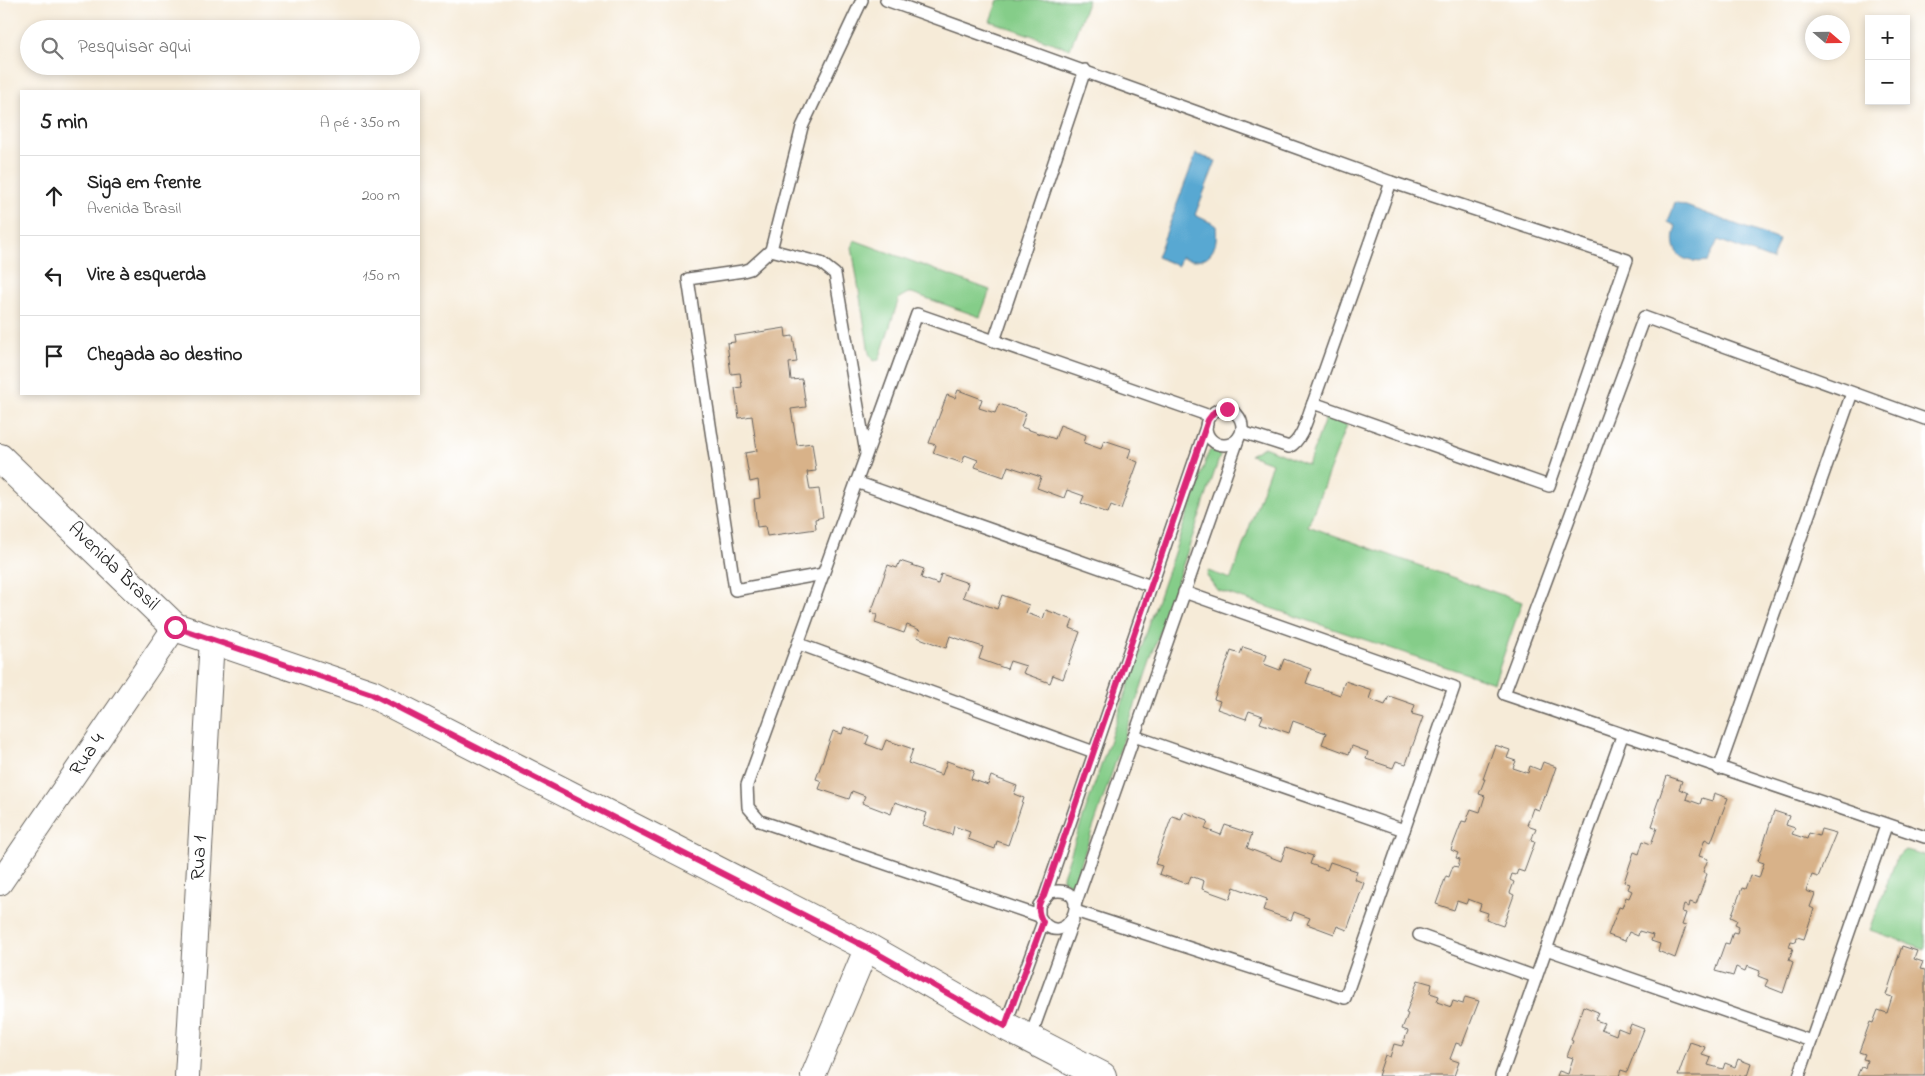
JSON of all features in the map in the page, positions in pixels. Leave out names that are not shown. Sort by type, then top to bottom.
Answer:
[{"type":"street","name":"Avenida Brasil","points":[[0,458],[175,627],[372,694],[866,947],[1005,1026],[1102,1076]]},
{"type":"street","name":"Rua 4","points":[[0,883],[175,627]]},
{"type":"street","name":"Rua 1","points":[[187,1076],[212,639]]},
{"type":"street","points":[[813,1076],[866,947]]},
{"type":"lane","points":[[823,574],[735,590],[688,279],[750,269],[772,250],[802,127],[862,0]]},
{"type":"lane","points":[[886,0],[1085,70],[1391,182],[1627,260],[1549,486],[1312,403]]},
{"type":"lane","points":[[994,341],[1085,70]]},
{"type":"lane","points":[[1240,434],[1289,447],[1295,444],[1299,438],[1391,182]]},
{"type":"lane","points":[[772,250],[821,263],[835,274],[866,455]]},
{"type":"lane","points":[[1044,896],[1050,892],[1062,891],[1072,899],[1075,911],[1070,922],[1060,928],[1053,928],[1041,919],[760,821],[751,813],[746,796],[747,785],[917,314],[1208,420]]},
{"type":"lane","points":[[1925,419],[1644,317],[1504,694],[1718,769],[1925,838]]},
{"type":"lane","points":[[1718,769],[1852,393]]},
{"type":"lane","points":[[1005,1026],[1041,919],[1039,905],[1044,896],[1208,420],[1220,409],[1232,411],[1241,419],[1240,434],[1030,1038]]},
{"type":"lane","points":[[1208,420],[1209,436],[1218,444],[1229,444],[1240,434]]},
{"type":"lane","points":[[856,482],[1151,586]]},
{"type":"lane","points":[[1075,911],[1345,998],[1454,687],[1184,592]]},
{"type":"lane","points":[[799,644],[1094,752]]},
{"type":"lane","points":[[1134,736],[1404,830]]},
{"type":"lane","points":[[1501,1076],[1622,736]]},
{"type":"lane","points":[[1799,1076],[1886,826]]},
{"type":"lane","points":[[1419,935],[1536,977]]},
{"type":"lane","points":[[1546,949],[1811,1041]]},
{"type":"green space","points":[[998,0],[1088,0],[1070,49],[990,21]]},
{"type":"green space","points":[[854,240],[990,290],[980,317],[908,293],[899,298],[879,360],[873,361],[869,353],[852,247]]},
{"type":"green space","points":[[1326,416],[1347,425],[1308,526],[1522,602],[1494,683],[1217,590],[1207,576],[1208,571],[1231,579],[1272,463],[1250,455],[1264,447],[1308,465]]},
{"type":"green space","points":[[1216,448],[1219,450],[1220,456],[1075,881],[1068,884],[1063,880],[1063,876],[1209,451]]},
{"type":"green space","points":[[1906,850],[1925,855],[1925,949],[1870,930],[1897,857]]},
{"type":"water","points":[[1196,154],[1216,161],[1195,215],[1216,225],[1216,242],[1210,254],[1205,258],[1190,260],[1181,257],[1178,266],[1157,257]]},
{"type":"water","points":[[1675,202],[1779,240],[1772,260],[1718,240],[1708,261],[1699,262],[1684,259],[1675,250],[1674,235],[1676,226],[1668,222]]},
{"type":"building","points":[[785,328],[786,337],[793,336],[797,362],[789,363],[791,380],[802,379],[806,407],[791,409],[797,445],[812,443],[816,471],[807,472],[810,490],[819,489],[823,517],[815,519],[816,529],[767,536],[765,526],[757,527],[754,499],[760,498],[758,480],[750,482],[745,453],[757,451],[752,416],[739,418],[735,388],[742,387],[740,373],[731,374],[727,343],[735,342],[734,336]]},
{"type":"building","points":[[958,390],[982,399],[979,408],[995,413],[999,404],[1026,413],[1021,427],[1055,439],[1060,425],[1086,435],[1084,443],[1101,449],[1104,440],[1131,449],[1128,458],[1138,462],[1121,509],[1111,505],[1108,513],[1081,503],[1084,496],[1067,490],[1064,498],[1037,488],[1041,477],[1008,466],[1004,477],[975,467],[978,460],[965,455],[962,463],[933,453],[936,445],[929,443],[947,395],[955,398]]},
{"type":"building","points":[[900,561],[924,569],[921,578],[938,584],[941,574],[968,583],[963,597],[997,609],[1002,595],[1029,605],[1026,613],[1043,619],[1046,610],[1073,620],[1070,628],[1080,632],[1063,679],[1053,675],[1050,683],[1023,673],[1026,666],[1010,661],[1007,669],[979,659],[983,647],[950,636],[946,648],[917,637],[920,630],[907,625],[904,633],[875,623],[877,615],[871,613],[888,565],[897,568]]},
{"type":"building","points":[[1243,647],[1267,655],[1264,664],[1280,670],[1284,659],[1311,669],[1306,683],[1340,695],[1345,681],[1372,690],[1369,699],[1385,705],[1389,696],[1415,705],[1412,714],[1423,717],[1406,764],[1396,761],[1393,768],[1366,759],[1368,752],[1352,746],[1349,754],[1322,744],[1326,733],[1293,721],[1289,733],[1260,723],[1263,716],[1249,711],[1246,719],[1217,709],[1220,701],[1214,699],[1231,651],[1240,654]]},
{"type":"building","points":[[844,727],[869,736],[866,744],[882,750],[886,740],[913,749],[908,763],[942,775],[947,761],[974,771],[971,779],[988,785],[991,776],[1017,786],[1014,794],[1024,798],[1008,845],[997,841],[995,849],[968,839],[970,832],[954,826],[952,835],[923,825],[927,813],[895,802],[891,814],[862,803],[865,796],[852,791],[849,799],[819,789],[822,781],[816,779],[833,731],[842,734]]},
{"type":"building","points":[[1495,745],[1510,750],[1507,758],[1516,761],[1513,768],[1528,773],[1530,766],[1540,770],[1543,762],[1556,767],[1539,810],[1533,808],[1527,825],[1536,828],[1531,841],[1535,842],[1524,872],[1518,870],[1516,875],[1512,874],[1510,880],[1514,882],[1510,893],[1514,895],[1503,926],[1486,920],[1488,913],[1479,910],[1481,904],[1468,899],[1466,904],[1457,901],[1454,910],[1436,904],[1446,876],[1449,877],[1453,866],[1458,867],[1460,859],[1456,858],[1458,853],[1451,850],[1462,821],[1466,822],[1471,809],[1480,812],[1485,796],[1479,794]]},
{"type":"building","points":[[1667,776],[1682,781],[1679,789],[1688,793],[1686,799],[1700,804],[1702,798],[1712,801],[1714,793],[1728,798],[1711,842],[1705,839],[1699,856],[1708,859],[1703,872],[1707,874],[1696,904],[1690,902],[1689,907],[1684,905],[1682,912],[1686,913],[1682,925],[1686,926],[1675,958],[1658,951],[1660,944],[1651,941],[1653,935],[1639,931],[1638,936],[1629,932],[1625,941],[1608,935],[1619,907],[1622,908],[1626,897],[1629,898],[1632,891],[1628,889],[1630,884],[1624,882],[1634,852],[1639,854],[1643,841],[1651,844],[1657,828],[1652,826],[1657,811],[1655,810]]},
{"type":"building","points":[[1774,811],[1789,816],[1786,825],[1795,828],[1792,834],[1807,839],[1809,833],[1819,836],[1821,829],[1836,833],[1818,877],[1812,875],[1806,891],[1815,894],[1810,907],[1814,909],[1804,939],[1797,937],[1796,942],[1791,941],[1789,947],[1793,948],[1789,960],[1793,962],[1783,993],[1765,986],[1768,980],[1758,976],[1760,971],[1747,966],[1745,971],[1736,967],[1733,976],[1715,971],[1725,943],[1729,944],[1733,932],[1737,933],[1739,926],[1735,924],[1737,920],[1731,917],[1742,888],[1745,889],[1750,875],[1759,878],[1764,863],[1758,861]]},
{"type":"building","points":[[1184,812],[1208,821],[1205,829],[1221,835],[1225,825],[1252,834],[1247,848],[1281,861],[1286,847],[1313,856],[1310,864],[1327,870],[1330,862],[1357,871],[1354,879],[1364,883],[1347,930],[1337,926],[1334,934],[1307,924],[1310,918],[1294,912],[1291,920],[1263,910],[1267,899],[1234,887],[1230,899],[1202,889],[1204,881],[1191,876],[1188,884],[1159,874],[1162,866],[1155,864],[1172,816],[1181,819]]},
{"type":"building","points":[[1902,946],[1917,951],[1914,959],[1923,962],[1920,969],[1925,970],[1924,1076],[1857,1076],[1861,1067],[1865,1068],[1867,1060],[1863,1059],[1865,1054],[1859,1052],[1870,1022],[1873,1023],[1878,1010],[1887,1013],[1892,997],[1886,995]]},
{"type":"building","points":[[1418,980],[1432,984],[1430,993],[1439,996],[1437,1002],[1451,1007],[1453,1001],[1463,1004],[1465,997],[1479,1001],[1462,1045],[1456,1043],[1450,1059],[1459,1062],[1454,1076],[1378,1076],[1385,1055],[1390,1057],[1394,1044],[1402,1046],[1408,1031],[1402,1029]]},
{"type":"building","points":[[1583,1006],[1598,1012],[1595,1020],[1604,1023],[1601,1029],[1616,1035],[1618,1028],[1628,1032],[1631,1024],[1644,1029],[1627,1072],[1621,1070],[1619,1076],[1557,1076],[1559,1071],[1568,1074],[1573,1058],[1567,1056]]},
{"type":"building","points":[[1690,1042],[1705,1047],[1702,1055],[1711,1058],[1708,1065],[1723,1069],[1725,1063],[1735,1067],[1738,1059],[1751,1064],[1747,1076],[1678,1076]]},
{"type":"route","points":[[175,627],[372,694],[866,947],[1005,1026],[1037,934],[1043,922],[1039,916],[1039,905],[1044,896],[1208,420],[1214,412],[1220,409],[1227,409]]}]
